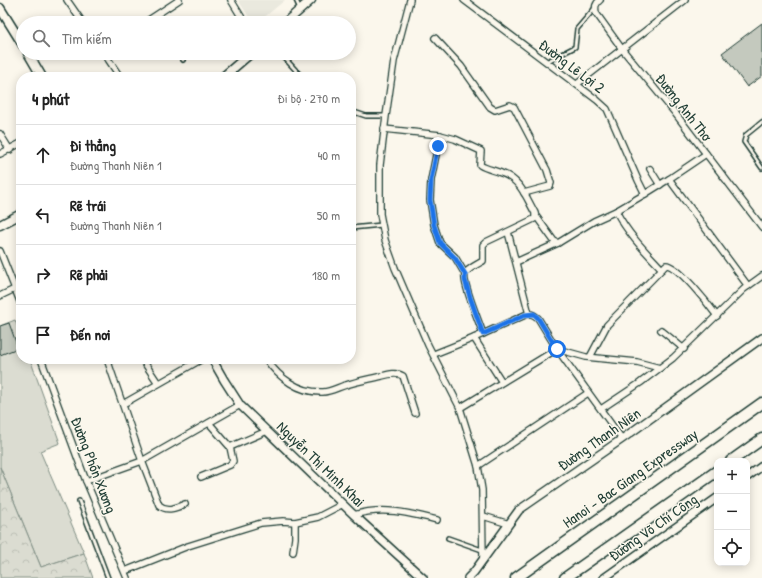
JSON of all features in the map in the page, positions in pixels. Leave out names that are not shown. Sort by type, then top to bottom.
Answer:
[{"type":"highway","name":"Hanoi - Bac Giang Expressway","points":[[516,578],[762,403]]},
{"type":"highway","points":[[735,458],[762,439]]},
{"type":"highway","points":[[566,578],[714,473]]},
{"type":"main road","points":[[292,16],[311,0]]},
{"type":"main road","points":[[0,8],[16,34]]},
{"type":"main road","points":[[32,60],[39,72]]},
{"type":"main road","points":[[229,72],[243,60]]},
{"type":"main road","points":[[0,225],[16,217]]},
{"type":"street","points":[[68,0],[78,16]]},
{"type":"street","points":[[154,16],[179,0]]},
{"type":"street","points":[[231,0],[241,16]]},
{"type":"street","points":[[410,0],[394,61],[384,130],[380,165],[380,214],[385,240],[395,268],[428,345],[434,354],[460,408],[478,466],[482,490],[483,560]]},
{"type":"street","name":"Đường Lê Lợi 2","points":[[464,0],[577,84],[607,109],[645,194]]},
{"type":"street","points":[[595,8],[596,3],[600,0]]},
{"type":"street","points":[[577,84],[685,0]]},
{"type":"street","name":"Đường Anh Thơ","points":[[595,8],[596,13],[622,49],[762,227]]},
{"type":"street","points":[[435,38],[461,66],[490,107],[495,110],[512,106],[517,114],[547,170],[551,183],[550,186],[524,193]]},
{"type":"street","points":[[109,60],[117,72]]},
{"type":"street","points":[[384,130],[440,135],[455,139],[481,151],[480,165],[484,168],[510,176],[520,185],[536,216],[554,241],[558,243]]},
{"type":"street","points":[[0,134],[10,150]]},
{"type":"street","points":[[440,135],[431,180],[430,200],[433,219],[440,243],[455,258],[465,274],[465,280],[470,297],[483,334]]},
{"type":"street","points":[[0,154],[16,146]]},
{"type":"street","points":[[516,262],[558,243],[594,221],[616,211],[660,185],[706,154]]},
{"type":"street","points":[[650,169],[660,185]]},
{"type":"street","points":[[669,179],[748,286]]},
{"type":"street","points":[[616,211],[632,238],[662,269]]},
{"type":"street","points":[[465,274],[468,270],[483,261],[483,245],[486,242],[534,219],[536,216]]},
{"type":"street","points":[[508,232],[530,314]]},
{"type":"street","points":[[0,251],[16,283]]},
{"type":"street","points":[[590,357],[606,325],[666,265],[671,266],[694,286],[717,316]]},
{"type":"street","points":[[601,409],[674,358],[748,286],[762,276]]},
{"type":"street","points":[[0,296],[16,288]]},
{"type":"street","points":[[434,354],[530,314],[534,314],[557,349],[622,439]]},
{"type":"street","points":[[661,330],[684,349]]},
{"type":"street","points":[[474,338],[502,382]]},
{"type":"street","name":"Đường Thanh Niên","points":[[468,578],[519,510],[622,439],[762,338]]},
{"type":"street","points":[[460,408],[557,349],[590,357],[637,362],[660,368]]},
{"type":"street","name":"Đường Phồn Xương","points":[[44,364],[86,481],[127,578]]},
{"type":"street","points":[[108,364],[159,505],[162,508],[168,509],[185,504]]},
{"type":"street","points":[[145,364],[158,383]]},
{"type":"street","points":[[123,404],[193,364]]},
{"type":"street","name":"Nguyễn Thị Minh Khai","points":[[215,364],[240,405],[354,515],[423,578]]},
{"type":"street","points":[[270,364],[276,373],[284,379],[308,391],[324,392],[356,382],[391,374],[400,374],[403,376],[416,413]]},
{"type":"street","points":[[478,466],[588,393]]},
{"type":"street","points":[[86,481],[142,461],[240,405]]},
{"type":"street","points":[[201,478],[230,465],[233,461],[230,447],[209,423]]},
{"type":"street","points":[[230,447],[267,431]]},
{"type":"street","points":[[750,475],[762,466]]},
{"type":"street","name":"Đường Võ Chí Công","points":[[604,578],[714,500]]},
{"type":"street","points":[[125,571],[188,546],[254,525],[283,521],[295,522],[318,517],[344,504]]},
{"type":"street","points":[[354,515],[366,511],[395,510],[437,520]]},
{"type":"street","points":[[483,516],[509,524]]},
{"type":"street","points":[[293,552],[295,522]]},
{"type":"lane","points":[[296,0],[300,9]]},
{"type":"lane","points":[[546,62],[575,47],[577,29],[595,8]]},
{"type":"lane","points":[[286,60],[297,72]]},
{"type":"lane","points":[[356,113],[366,116],[386,116]]},
{"type":"lane","points":[[762,122],[746,135],[744,142],[762,168]]},
{"type":"lane","points":[[356,228],[382,225]]},
{"type":"lane","points":[[79,501],[108,578]]},
{"type":"lane","points":[[448,538],[482,550]]},
{"type":"shaded area","points":[[238,0],[285,0],[266,16],[248,16]]},
{"type":"green space","points":[[15,320],[16,364],[32,364],[60,443],[40,451],[84,553],[41,567],[0,467],[0,326]]},
{"type":"green space","points":[[0,467],[41,567],[84,553],[93,578],[0,578]]},
{"type":"building","points":[[762,23],[762,76],[747,87],[722,53]]},
{"type":"building","points":[[9,323],[16,342],[16,349],[0,355],[0,326]]},
{"type":"route","points":[[438,146],[431,180],[430,200],[434,225],[440,243],[455,258],[465,274],[465,280],[470,297],[483,334],[525,315],[534,314],[557,349]]}]
